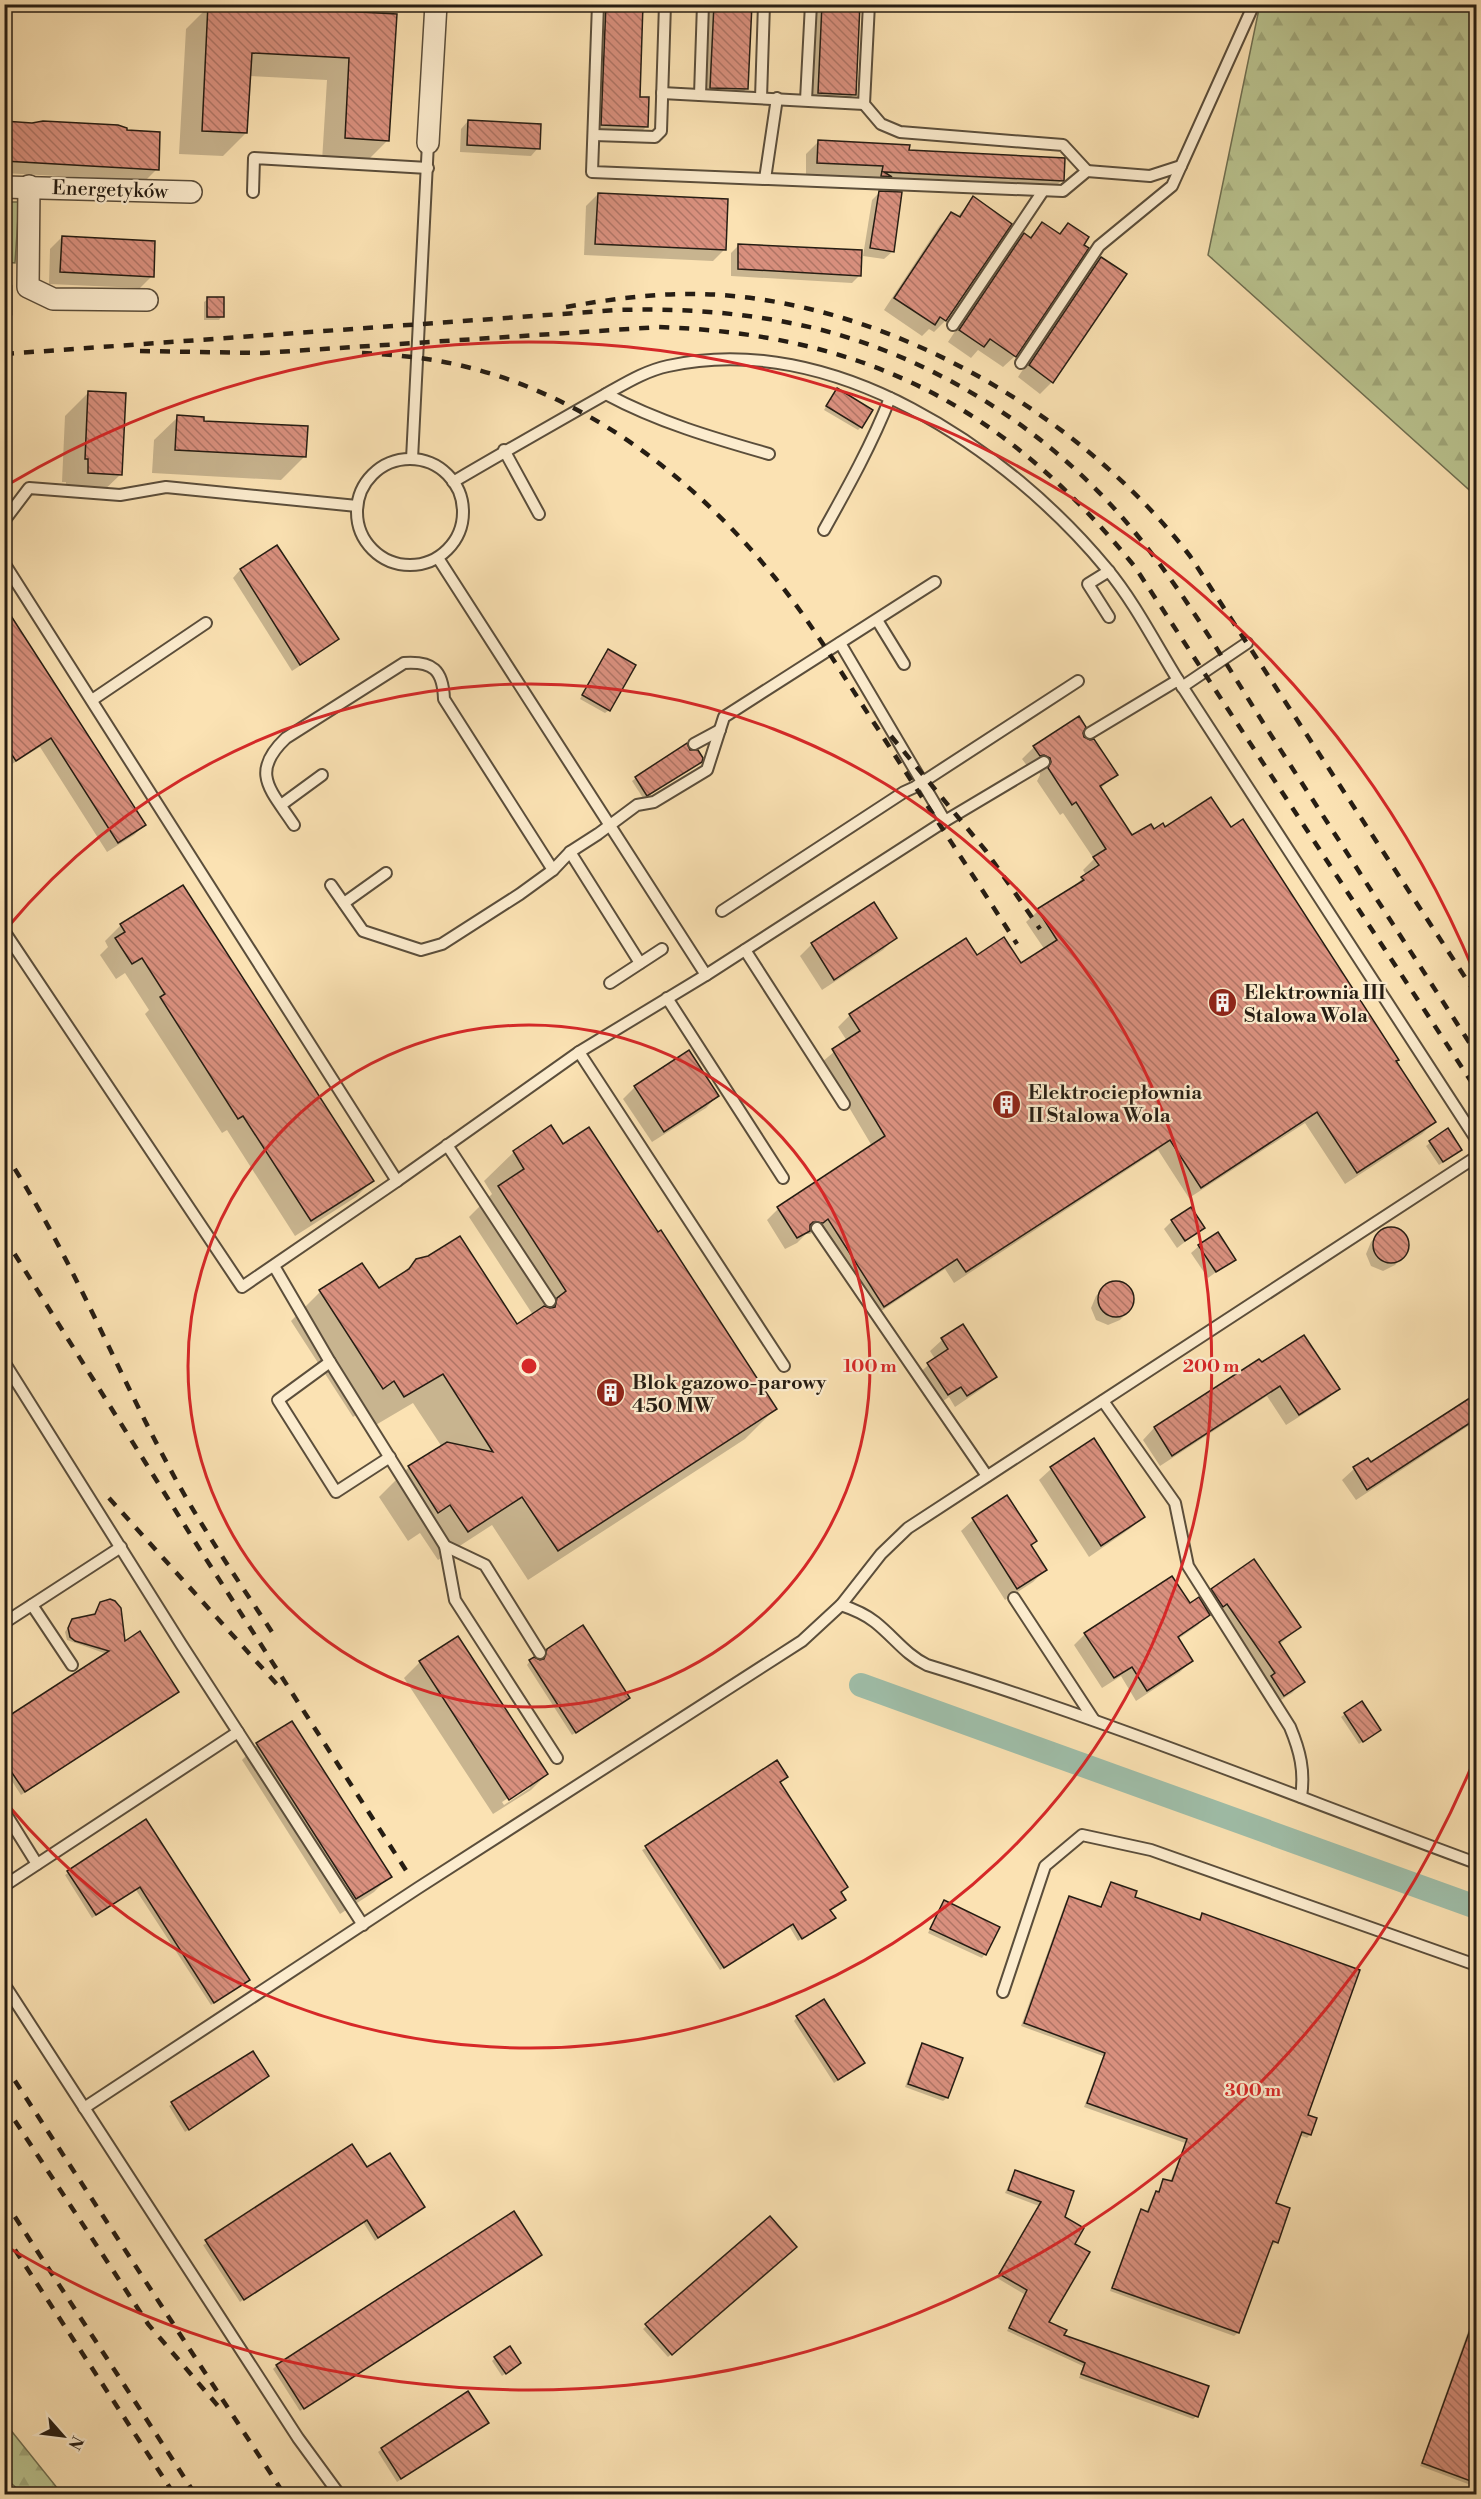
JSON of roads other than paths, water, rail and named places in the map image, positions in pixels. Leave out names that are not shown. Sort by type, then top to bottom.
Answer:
[{"type":"street","points":[[428,143],[436,4]]},
{"type":"street","name":"Energetyków","points":[[29,186],[28,287],[53,299],[147,300]]},
{"type":"street","name":"Energetyków","points":[[4,187],[191,192]]},
{"type":"lane","points":[[598,4],[592,172],[1063,191],[1087,171]]},
{"type":"lane","points":[[594,135],[655,137],[661,131],[665,4]]},
{"type":"lane","points":[[700,95],[703,4]]},
{"type":"lane","points":[[761,98],[764,4]]},
{"type":"lane","points":[[806,100],[811,4]]},
{"type":"lane","points":[[869,4],[864,104],[881,124],[900,132],[1063,145],[1087,171],[1150,176],[1181,166]]},
{"type":"lane","points":[[1021,363],[1099,246],[1172,186],[1254,4]]},
{"type":"lane","points":[[662,93],[864,104]]},
{"type":"lane","points":[[765,179],[777,98]]},
{"type":"lane","points":[[412,459],[428,143]]},
{"type":"lane","points":[[253,192],[254,158],[279,156],[310,162],[428,168]]},
{"type":"lane","points":[[953,325],[1043,191]]},
{"type":"lane","points":[[453,482],[504,450],[631,378],[665,366],[705,359],[789,365],[827,374],[890,398],[946,428],[1023,485],[1056,515],[1109,571],[1476,1139]]},
{"type":"lane","points":[[606,394],[648,415],[688,430],[769,454]]},
{"type":"lane","points":[[824,530],[867,452],[890,398]]},
{"type":"lane","points":[[504,450],[539,514]]},
{"type":"lane","points":[[412,459],[436,466],[453,482],[461,499],[463,517],[455,540],[438,558],[422,564],[405,566],[389,561],[375,552],[364,539],[358,523],[357,506],[361,490],[370,477],[382,467],[397,461],[412,459]]},
{"type":"lane","points":[[4,520],[29,488],[120,495],[166,487],[357,506]]},
{"type":"lane","points":[[438,558],[706,975]]},
{"type":"lane","points":[[4,563],[397,1181]]},
{"type":"lane","points":[[1109,571],[1088,584],[1109,617]]},
{"type":"lane","points":[[331,885],[363,931],[421,950],[442,944],[520,894],[553,870],[570,852],[637,804],[654,802],[707,770],[724,717],[935,582]]},
{"type":"lane","points":[[877,620],[904,664]]},
{"type":"lane","points":[[92,700],[206,623]]},
{"type":"lane","points":[[840,643],[945,821]]},
{"type":"lane","points":[[1090,733],[1247,643]]},
{"type":"lane","points":[[294,825],[266,780],[266,770],[272,751],[286,738],[404,663],[418,662],[433,667],[443,682],[444,699],[553,870]]},
{"type":"lane","points":[[722,911],[1078,681]]},
{"type":"lane","points":[[694,744],[720,730]]},
{"type":"lane","points":[[4,932],[242,1287],[579,1052],[706,975],[945,821],[1044,762]]},
{"type":"lane","points":[[280,805],[322,775]]},
{"type":"lane","points":[[570,852],[640,963]]},
{"type":"lane","points":[[344,903],[386,873]]},
{"type":"lane","points":[[610,983],[662,949]]},
{"type":"lane","points":[[745,950],[844,1104]]},
{"type":"lane","points":[[667,998],[783,1178]]},
{"type":"lane","points":[[579,1052],[784,1366]]},
{"type":"lane","points":[[447,1145],[550,1301]]},
{"type":"lane","points":[[84,2108],[363,1924],[802,1641],[841,1605],[881,1554],[908,1528],[1476,1157]]},
{"type":"lane","points":[[818,1228],[987,1476]]},
{"type":"lane","points":[[274,1266],[330,1362],[446,1546],[455,1600],[557,1758]]},
{"type":"lane","points":[[4,1362],[238,1732],[363,1924]]},
{"type":"lane","points":[[330,1362],[278,1400],[336,1492],[390,1457]]},
{"type":"lane","points":[[1104,1401],[1175,1503],[1188,1566],[1290,1727],[1300,1752],[1304,1779],[1301,1797]]},
{"type":"lane","points":[[446,1546],[485,1565],[540,1653]]},
{"type":"lane","points":[[4,1623],[121,1547]]},
{"type":"lane","points":[[1014,1598],[1095,1720]]},
{"type":"lane","points":[[32,1605],[72,1665]]},
{"type":"lane","points":[[841,1605],[856,1610],[875,1622],[912,1658],[927,1665],[1095,1720],[1476,1863]]},
{"type":"lane","points":[[4,1886],[238,1732]]},
{"type":"lane","points":[[4,1811],[37,1864]]},
{"type":"lane","points":[[1003,1992],[1045,1866],[1082,1835],[1151,1850],[1476,1965]]},
{"type":"lane","points":[[4,1984],[298,2438],[339,2494]]},
{"type":"waterway","points":[[861,1685],[1476,1907]]},
{"type":"waterway","points":[[4,2487],[11,2494]]},
{"type":"railway","points":[[566,307],[634,297],[701,294],[770,301],[839,317],[907,341],[973,373],[1035,412],[1093,455],[1145,504],[1190,556],[1476,994]]},
{"type":"railway","points":[[4,354],[643,310],[694,311],[771,319],[822,330],[867,344],[912,362],[996,408],[1035,436],[1072,466],[1106,499],[1137,535],[1173,582],[1206,632],[1476,1053]]},
{"type":"railway","points":[[140,351],[262,353],[659,327],[733,333],[802,345],[866,364],[926,390],[982,423],[1035,463],[1086,511],[1135,567],[1476,1089]]},
{"type":"railway","points":[[362,353],[414,357],[467,367],[513,381],[556,399],[598,422],[638,448],[712,509],[776,579],[803,615],[1017,944]]},
{"type":"railway","points":[[891,736],[986,851],[1040,929]]},
{"type":"railway","points":[[4,1152],[70,1267],[148,1426],[192,1509],[274,1635]]},
{"type":"railway","points":[[4,1237],[197,1545],[409,1875]]},
{"type":"railway","points":[[109,1498],[283,1691]]},
{"type":"railway","points":[[4,2064],[284,2494]]},
{"type":"railway","points":[[4,2104],[148,2324],[224,2413]]},
{"type":"railway","points":[[4,2200],[195,2494]]},
{"type":"railway","points":[[4,2233],[174,2494]]},
{"type":"place","name":"Elektrownia III Stalowa Wola","points":[[1223,1003]]},
{"type":"place","name":"Elektrociepłownia II Stalowa Wola","points":[[1007,1104]]},
{"type":"place","name":"Blok gazowo-parowy 450 MW","points":[[611,1393]]}]
